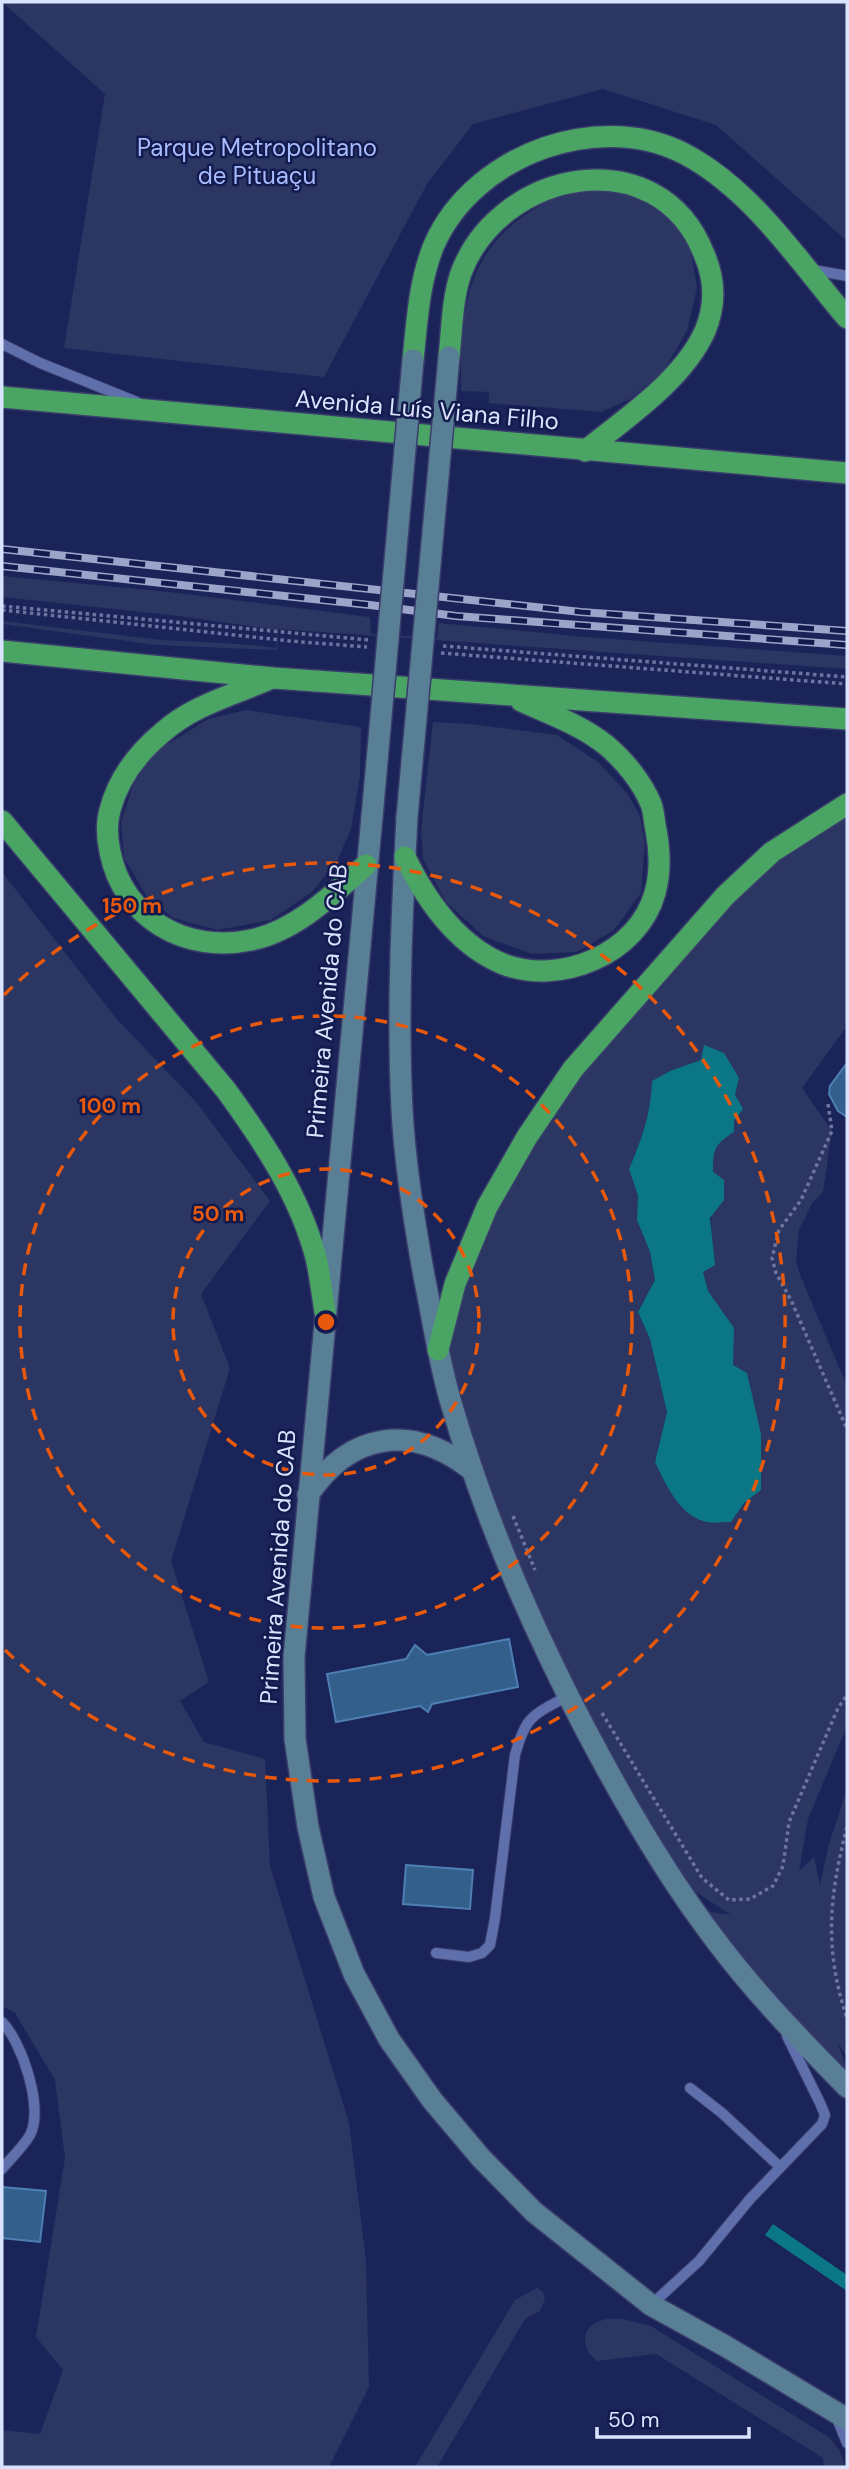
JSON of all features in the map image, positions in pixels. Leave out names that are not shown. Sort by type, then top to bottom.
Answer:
[{"type":"highway","points":[[413,360],[423,282],[435,244],[455,210],[478,186],[508,164],[545,148],[585,137],[619,137],[653,142],[690,156],[733,187],[774,230],[847,318]]},
{"type":"highway","points":[[449,358],[461,275],[474,247],[499,219],[528,197],[558,185],[616,179],[648,191],[674,208],[698,236],[709,265],[714,298],[705,331],[688,358],[656,393],[586,451]]},
{"type":"highway","name":"Avenida Luís Viana Filho","points":[[2,397],[847,473]]},
{"type":"highway","points":[[2,651],[274,678],[847,719]]},
{"type":"highway","points":[[274,678],[181,718],[150,744],[130,768],[109,812],[107,837],[113,865],[123,890],[140,912],[162,927],[186,938],[219,943],[250,941],[276,933],[311,911],[366,865]]},
{"type":"highway","points":[[405,857],[429,901],[453,929],[477,949],[504,964],[533,970],[564,970],[590,962],[615,948],[639,923],[654,896],[660,868],[651,805],[633,773],[606,746],[570,722],[506,695]]},
{"type":"highway","points":[[438,1350],[455,1284],[487,1207],[527,1136],[573,1069],[725,896],[772,852],[847,804]]},
{"type":"highway","points":[[2,821],[217,1080],[255,1130],[283,1177],[304,1220],[316,1258],[325,1312]]},
{"type":"main road","points":[[449,358],[407,817],[400,1015],[402,1112],[415,1224],[438,1350],[451,1403],[473,1471],[515,1581],[568,1696],[627,1808],[717,1942],[777,2016],[847,2087]]},
{"type":"main road","name":"Primeira Avenida do CAB","points":[[413,360],[294,1657],[295,1740],[308,1827],[324,1897],[354,1974],[389,2039],[432,2100],[481,2158],[534,2212],[651,2305],[840,2414]]},
{"type":"main road","points":[[307,1495],[321,1475],[339,1459],[360,1447],[383,1441],[408,1440],[432,1445],[454,1455],[473,1471]]},
{"type":"lane","points":[[805,267],[847,276]]},
{"type":"lane","points":[[2,344],[40,363],[167,413]]},
{"type":"lane","points":[[436,1952],[469,1957],[482,1953],[490,1945],[519,1740],[533,1714],[568,1696]]},
{"type":"lane","points":[[651,2305],[699,2261],[779,2166],[822,2124],[825,2115],[777,2016]]},
{"type":"lane","points":[[2,2022],[15,2039],[23,2061],[30,2082],[34,2112],[31,2133],[2,2169]]},
{"type":"lane","points":[[690,2088],[722,2113],[779,2166]]},
{"type":"lane","points":[[840,2414],[847,2443]]},
{"type":"path","points":[[828,1104],[832,1131],[800,1200],[779,1230],[772,1258],[776,1273],[791,1300],[847,1429]]},
{"type":"path","points":[[512,1514],[537,1576]]},
{"type":"path","points":[[601,1711],[702,1878],[729,1900],[750,1899],[773,1886],[783,1867],[789,1822],[838,1708],[847,1695]]},
{"type":"path","points":[[847,1827],[830,1916],[834,1968],[847,2018]]},
{"type":"green space","name":"Parque Metropolitano de Pituaçu","points":[[2,2],[847,2],[847,241],[716,125],[603,89],[473,124],[427,184],[324,377],[64,348],[105,94]]},
{"type":"green space","points":[[596,188],[635,194],[670,218],[691,251],[697,288],[687,331],[664,371],[630,399],[601,412],[489,403],[489,392],[461,391],[465,313],[470,290],[491,247],[508,228],[548,200]]},
{"type":"green space","points":[[2,576],[169,592],[370,617],[371,634],[437,638],[439,623],[585,637],[847,656],[847,669],[278,629],[277,650],[157,645],[2,624],[2,621],[161,640],[276,648],[277,630],[179,616],[2,597]]},
{"type":"green space","points":[[246,710],[361,727],[360,776],[351,829],[338,859],[313,891],[271,920],[218,930],[173,918],[146,895],[124,858],[121,822],[133,785],[155,752],[208,719]]},
{"type":"green space","points":[[433,722],[557,735],[598,762],[627,793],[640,816],[645,844],[641,893],[614,930],[577,952],[532,954],[483,936],[446,902],[423,859],[421,830]]},
{"type":"green space","points":[[847,804],[847,1026],[802,1088],[832,1131],[823,1192],[812,1203],[799,1230],[796,1261],[847,1386],[847,1726],[808,1819],[799,1871],[814,1857],[820,1885],[829,1844],[847,1789],[847,2057],[838,2043],[847,2070],[847,2087],[694,1909],[731,1915],[670,1875],[543,1646],[438,1350],[527,1137],[725,896]],"holes":[[[702,1060],[743,1109],[734,1121],[733,1132],[718,1142],[713,1154],[711,1234],[703,1272],[708,1291],[718,1306],[733,1365],[747,1373],[761,1489],[744,1503],[655,1462],[667,1412],[650,1339],[638,1312],[655,1280],[650,1252],[637,1220],[638,1196],[629,1169],[645,1126],[653,1081],[670,1071]]]},
{"type":"green space","points":[[2,872],[116,1018],[197,1103],[270,1201],[201,1294],[230,1368],[171,1561],[209,1682],[180,1701],[204,1742],[265,1759],[270,1866],[349,2123],[366,2261],[369,2387],[329,2467],[2,2467],[2,2430],[40,2434],[63,2370],[36,2337],[65,2158],[55,2080],[15,2013],[2,2006]]},
{"type":"green space","points":[[537,2288],[543,2292],[545,2299],[540,2311],[525,2319],[437,2467],[415,2467],[515,2300]]},
{"type":"green space","points":[[623,2319],[651,2326],[830,2438],[846,2467],[824,2467],[823,2458],[656,2354],[597,2361],[586,2345],[589,2329],[603,2320]]},
{"type":"shaded area","points":[[704,1045],[724,1053],[739,1078],[735,1095],[743,1109],[734,1121],[734,1132],[722,1140],[714,1153],[713,1172],[724,1180],[724,1200],[710,1218],[715,1265],[703,1272],[708,1291],[734,1328],[733,1365],[747,1373],[761,1434],[761,1490],[744,1503],[731,1522],[717,1523],[703,1521],[686,1512],[674,1497],[655,1462],[667,1412],[650,1339],[638,1312],[655,1280],[650,1252],[637,1220],[638,1196],[629,1169],[645,1126],[652,1081],[670,1071],[701,1060]]},
{"type":"shaded area","points":[[773,2224],[847,2275],[847,2291],[765,2235]]},
{"type":"building","points":[[847,1063],[847,1117],[838,1111],[829,1094],[830,1086]]},
{"type":"building","points":[[509,1639],[518,1687],[432,1704],[428,1712],[420,1706],[336,1722],[327,1674],[406,1659],[415,1645],[427,1655]]},
{"type":"building","points":[[406,1865],[473,1870],[470,1909],[403,1904]]},
{"type":"building","points":[[2,2187],[46,2191],[40,2242],[2,2238]]},
{"type":"railway","points":[[2,549],[581,612],[847,631]]},
{"type":"railway","points":[[2,566],[456,616],[847,645]]}]
